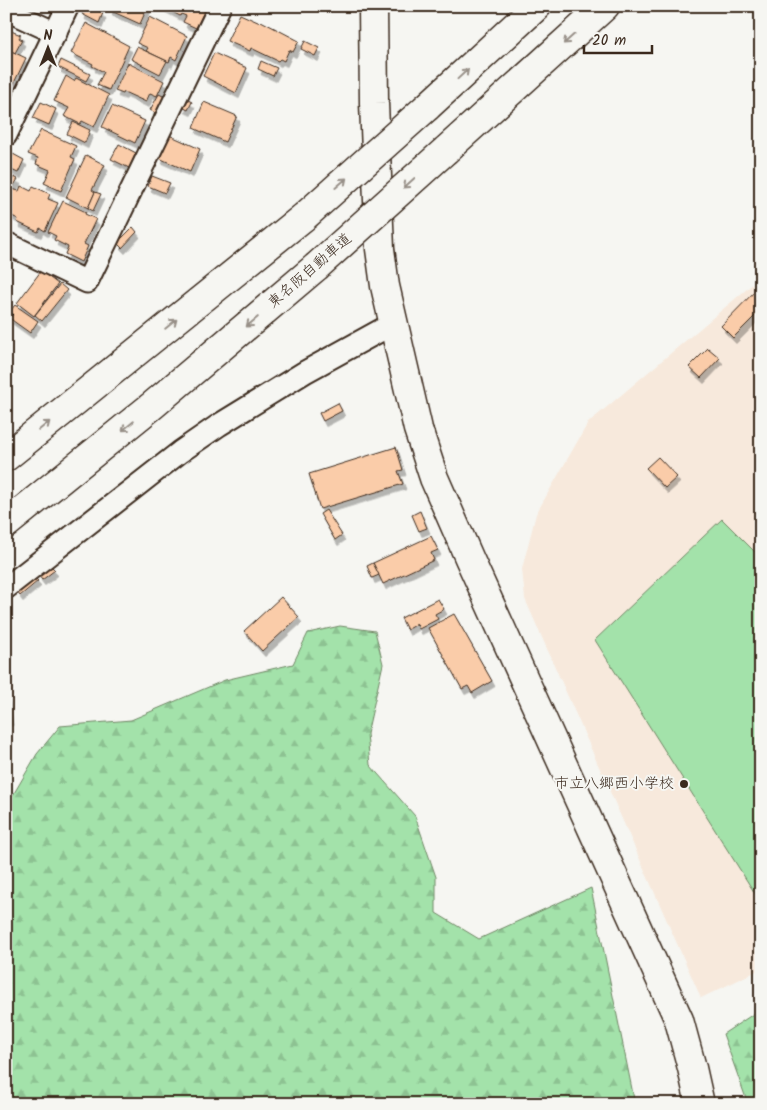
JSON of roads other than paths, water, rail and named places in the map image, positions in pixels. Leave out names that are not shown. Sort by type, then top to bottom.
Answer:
[{"type":"main road","points":[[373,6],[374,103],[380,249],[385,286],[418,429],[434,478],[470,560],[679,1020],[700,1104]]},
{"type":"main road","points":[[6,457],[304,216],[537,6]]},
{"type":"main road","name":"東名阪自動車道","points":[[6,524],[153,406],[316,267],[601,11]]},
{"type":"street","points":[[6,135],[68,6]]},
{"type":"street","points":[[6,243],[87,282],[220,6]]},
{"type":"street","points":[[6,10],[56,33]]},
{"type":"street","points":[[6,588],[180,452],[220,424],[305,372],[394,323]]},
{"type":"place","name":"市立八郷西小学校","points":[[684,784]]}]
